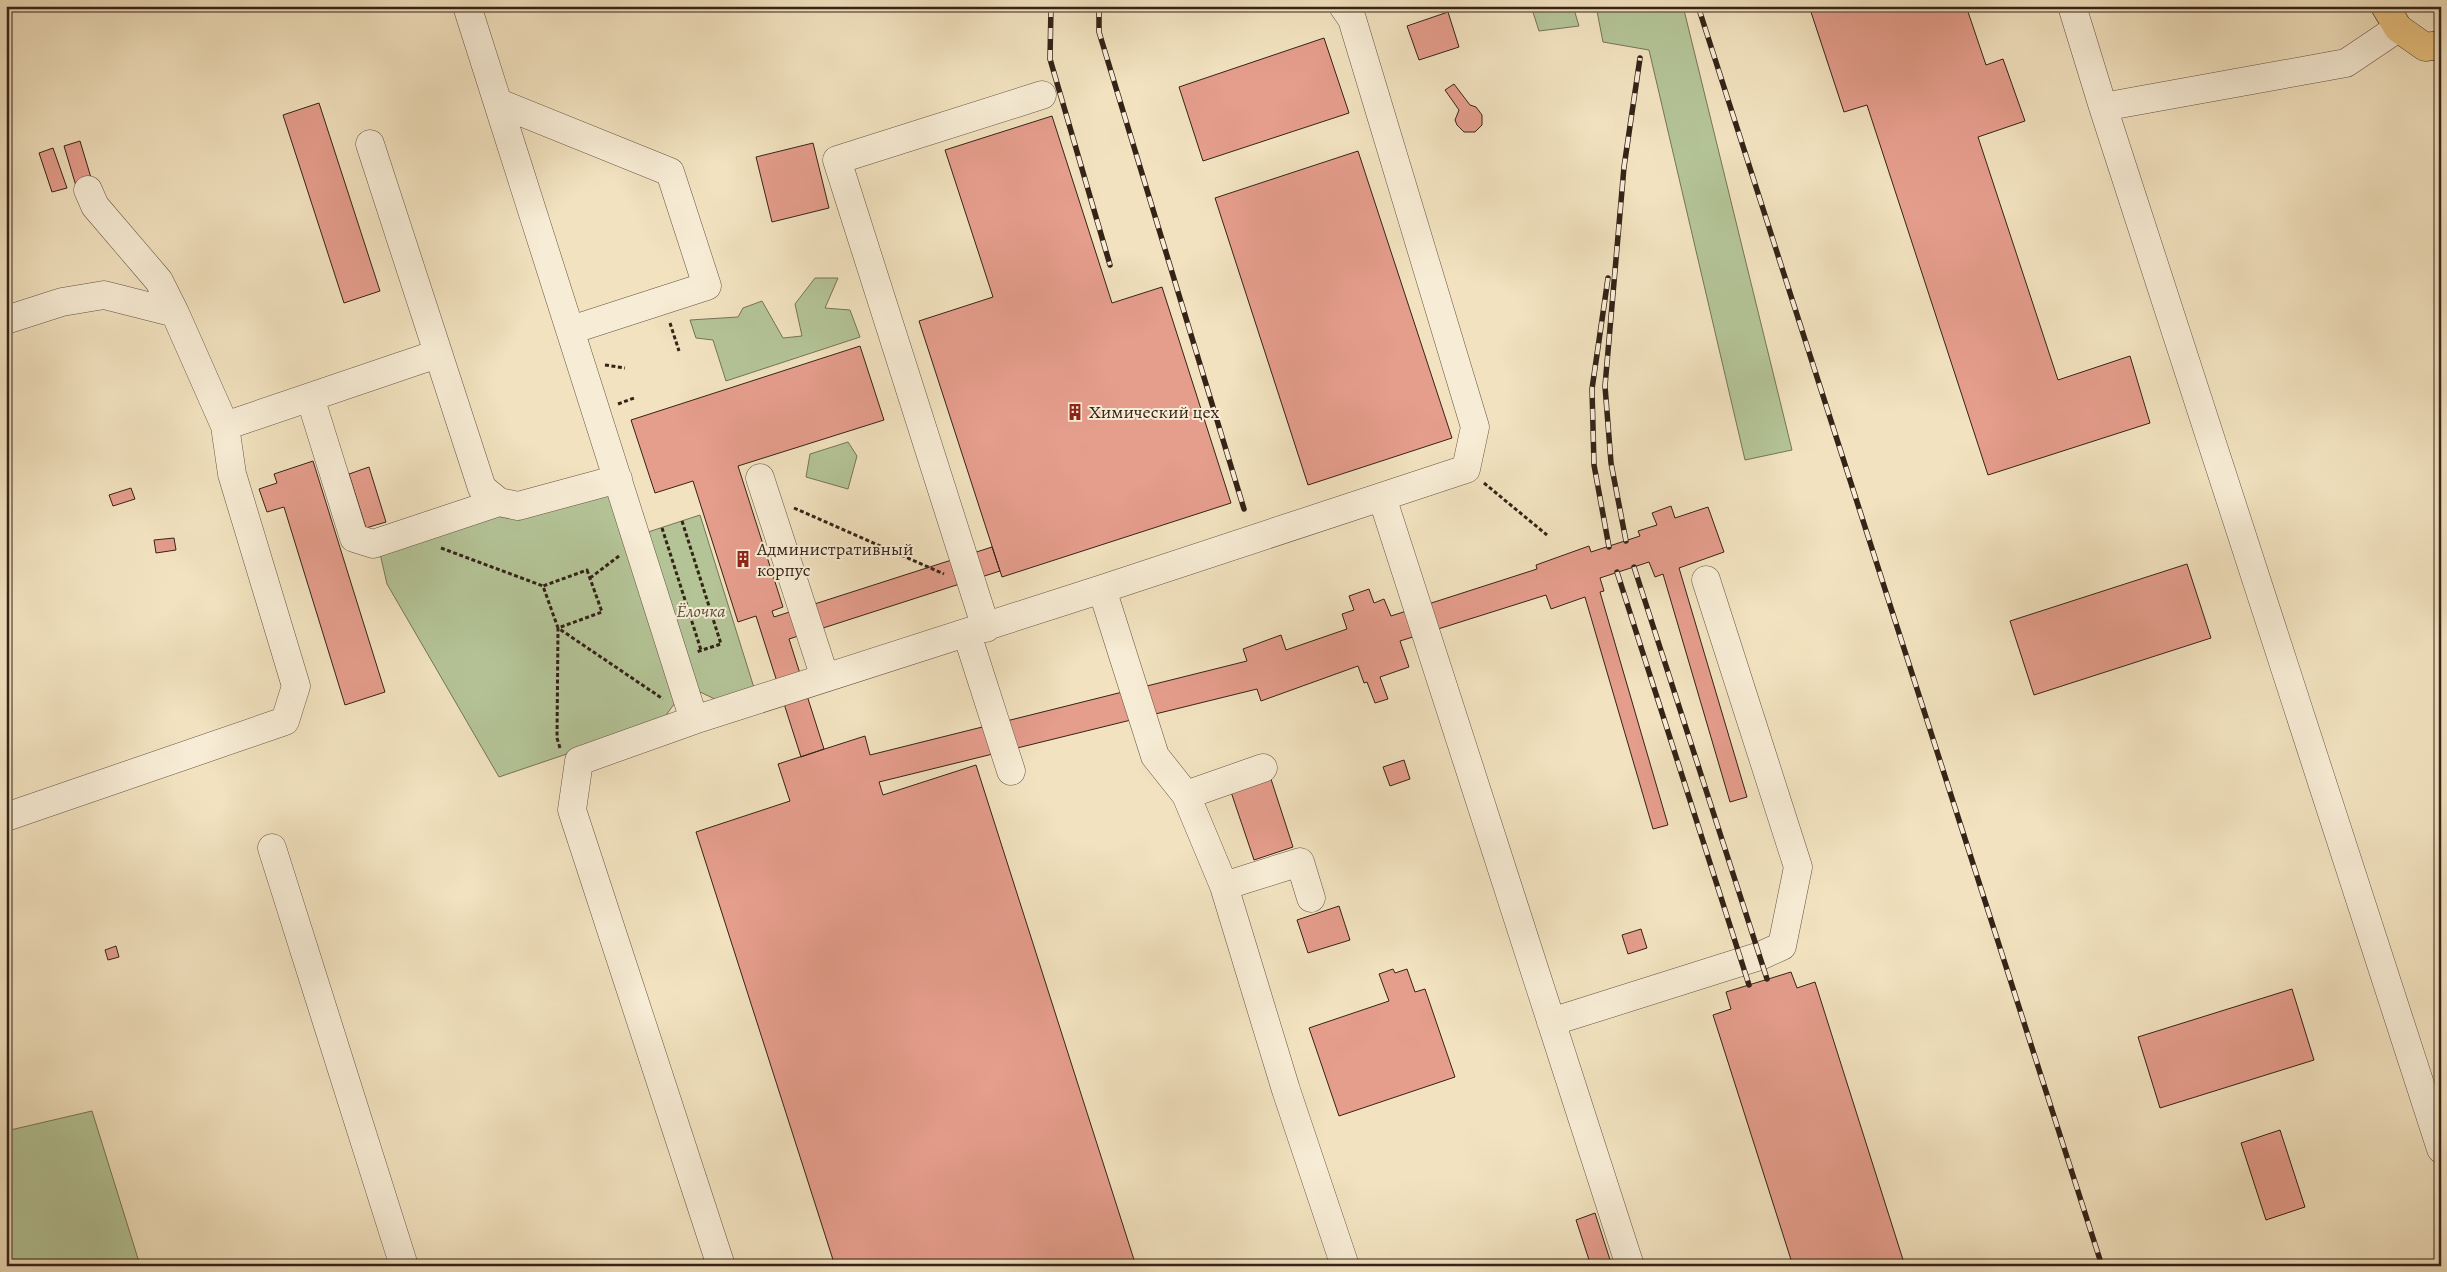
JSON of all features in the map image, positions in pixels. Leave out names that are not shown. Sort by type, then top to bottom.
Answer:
[{"type":"main road","points":[[2391,17],[2425,47],[2441,45]]},
{"type":"street","points":[[467,6],[694,720]]},
{"type":"street","points":[[721,1266],[572,810],[579,761],[694,720],[976,631],[1466,469],[1475,427],[1352,19],[1343,6]]},
{"type":"street","points":[[2072,6],[2103,107],[2441,1148]]},
{"type":"street","points":[[2103,107],[2346,63],[2391,17]]},
{"type":"street","points":[[1011,771],[976,631],[973,588],[837,160],[1042,95]]},
{"type":"street","points":[[499,103],[670,172],[707,286],[571,330]]},
{"type":"street","points":[[370,144],[482,488],[499,502],[518,506],[618,479]]},
{"type":"street","points":[[6,818],[285,721],[296,686],[232,474],[225,426],[159,281],[95,206],[88,190]]},
{"type":"street","points":[[6,320],[62,302],[104,295],[175,313]]},
{"type":"street","points":[[225,426],[437,354]]},
{"type":"street","points":[[310,397],[354,538],[373,544],[499,502]]},
{"type":"street","points":[[763,487],[825,678]]},
{"type":"street","points":[[1382,497],[1630,1266]]},
{"type":"street","points":[[1552,1022],[1760,956],[1782,946],[1798,867],[1706,580]]},
{"type":"street","points":[[1102,589],[1155,756],[1186,795],[1224,886],[1286,1090],[1345,1266]]},
{"type":"street","points":[[1186,795],[1263,768]]},
{"type":"street","points":[[272,848],[404,1266]]},
{"type":"street","points":[[1224,886],[1300,862],[1311,898]]},
{"type":"path","points":[[662,300],[679,351]]},
{"type":"path","points":[[1466,469],[1547,535]]},
{"type":"path","points":[[763,487],[973,588]]},
{"type":"path","points":[[674,659],[721,644],[682,521]]},
{"type":"path","points":[[428,526],[439,547],[543,586],[587,570],[602,612],[558,628]]},
{"type":"path","points":[[662,528],[701,650]]},
{"type":"path","points":[[543,586],[558,628],[557,738],[564,758],[579,761]]},
{"type":"path","points":[[558,628],[694,720]]},
{"type":"green space","points":[[1531,6],[1573,6],[1579,26],[1539,31]]},
{"type":"green space","points":[[1596,6],[1683,6],[1792,450],[1745,460],[1649,50],[1603,42]]},
{"type":"green space","points":[[815,278],[838,278],[825,308],[850,310],[860,337],[726,381],[713,340],[696,338],[690,320],[738,317],[743,308],[762,301],[783,338],[802,336],[795,304]]},
{"type":"green space","points":[[848,442],[857,456],[848,489],[806,477],[810,454]]},
{"type":"green space","points":[[613,487],[680,696],[661,722],[499,777],[387,584],[379,549],[486,512]]},
{"type":"green space","name":"Ёлочка","points":[[700,515],[755,691],[723,703],[698,691],[648,532]]},
{"type":"green space","points":[[92,1111],[139,1262],[127,1266],[6,1266],[6,1131]]},
{"type":"building","points":[[1809,6],[1966,6],[1986,65],[2003,59],[2025,121],[1978,137],[2058,380],[2130,356],[2150,423],[1988,475],[1867,105],[1844,112]]},
{"type":"building","points":[[1448,12],[1459,47],[1419,60],[1407,26]]},
{"type":"building","points":[[1324,38],[1349,113],[1203,161],[1179,87]]},
{"type":"building","points":[[1454,84],[1470,105],[1476,107],[1482,115],[1482,125],[1475,132],[1464,132],[1457,125],[1455,120],[1459,110],[1445,90]]},
{"type":"building","points":[[319,103],[380,291],[344,303],[283,115]]},
{"type":"building","name":"Химический цех","points":[[1052,116],[1112,303],[1162,287],[1231,503],[1002,577],[919,321],[993,297],[945,150]]},
{"type":"building","points":[[80,141],[92,181],[76,186],[64,146]]},
{"type":"building","points":[[813,143],[829,208],[772,222],[756,157]]},
{"type":"building","points":[[53,148],[67,188],[52,192],[39,153]]},
{"type":"building","points":[[1358,151],[1452,438],[1308,485],[1215,198]]},
{"type":"building","name":"Административный корпус","points":[[860,346],[884,420],[738,466],[783,607],[772,611],[774,617],[992,547],[1000,571],[789,639],[824,749],[801,757],[756,616],[738,622],[693,481],[655,493],[631,420]]},
{"type":"building","points":[[313,461],[385,692],[345,705],[284,507],[267,512],[259,489],[277,483],[274,474]]},
{"type":"building","points":[[369,467],[386,522],[366,528],[349,474]]},
{"type":"building","points":[[131,488],[135,499],[113,506],[109,495]]},
{"type":"building","points":[[1671,506],[1675,518],[1708,507],[1724,552],[1679,568],[1747,797],[1730,802],[1663,574],[1655,577],[1649,562],[1600,578],[1604,591],[1600,592],[1668,825],[1653,829],[1585,597],[1551,609],[1546,595],[1400,641],[1409,667],[1380,677],[1388,699],[1375,703],[1367,682],[1364,683],[1358,666],[1261,701],[1257,689],[879,782],[883,795],[976,765],[1136,1266],[835,1266],[696,832],[790,801],[778,764],[865,736],[870,755],[1247,661],[1243,649],[1281,635],[1286,650],[1347,629],[1342,614],[1354,610],[1349,596],[1369,589],[1374,603],[1384,599],[1391,616],[1537,569],[1536,565],[1589,546],[1591,552],[1640,536],[1638,531],[1657,525],[1652,513]]},
{"type":"building","points":[[174,538],[176,550],[156,553],[154,540]]},
{"type":"building","points":[[2187,564],[2211,638],[2034,695],[2010,621]]},
{"type":"building","points":[[1404,760],[1410,779],[1390,786],[1383,767]]},
{"type":"building","points":[[1270,776],[1293,847],[1254,860],[1230,789]]},
{"type":"building","points":[[1339,906],[1350,940],[1308,953],[1297,920]]},
{"type":"building","points":[[1641,929],[1647,948],[1628,954],[1622,935]]},
{"type":"building","points":[[116,946],[119,957],[108,960],[105,950]]},
{"type":"building","points":[[1393,969],[1395,973],[1407,969],[1415,992],[1425,989],[1455,1077],[1339,1116],[1309,1028],[1389,1001],[1379,974]]},
{"type":"building","points":[[1791,972],[1797,988],[1815,982],[1905,1266],[1793,1266],[1713,1015],[1731,1009],[1726,992]]},
{"type":"building","points":[[2292,989],[2314,1060],[2160,1108],[2138,1037]]},
{"type":"building","points":[[2280,1130],[2305,1207],[2266,1220],[2241,1143]]},
{"type":"building","points":[[1595,1213],[1612,1266],[1591,1266],[1576,1220]]},
{"type":"railway","points":[[1051,6],[1050,59],[1110,265]]},
{"type":"railway","points":[[1099,6],[1099,32],[1244,509]]},
{"type":"railway","points":[[1698,6],[2102,1266]]},
{"type":"railway","points":[[1626,541],[1611,463],[1605,386],[1624,167],[1640,58]]},
{"type":"railway","points":[[1608,278],[1592,389],[1594,465],[1609,547]]},
{"type":"railway","points":[[1634,567],[1767,979]]},
{"type":"railway","points":[[1617,572],[1749,985]]},
{"type":"place","name":"Химический цех","points":[[1075,412]]},
{"type":"place","name":"Административный корпус","points":[[743,559]]}]
